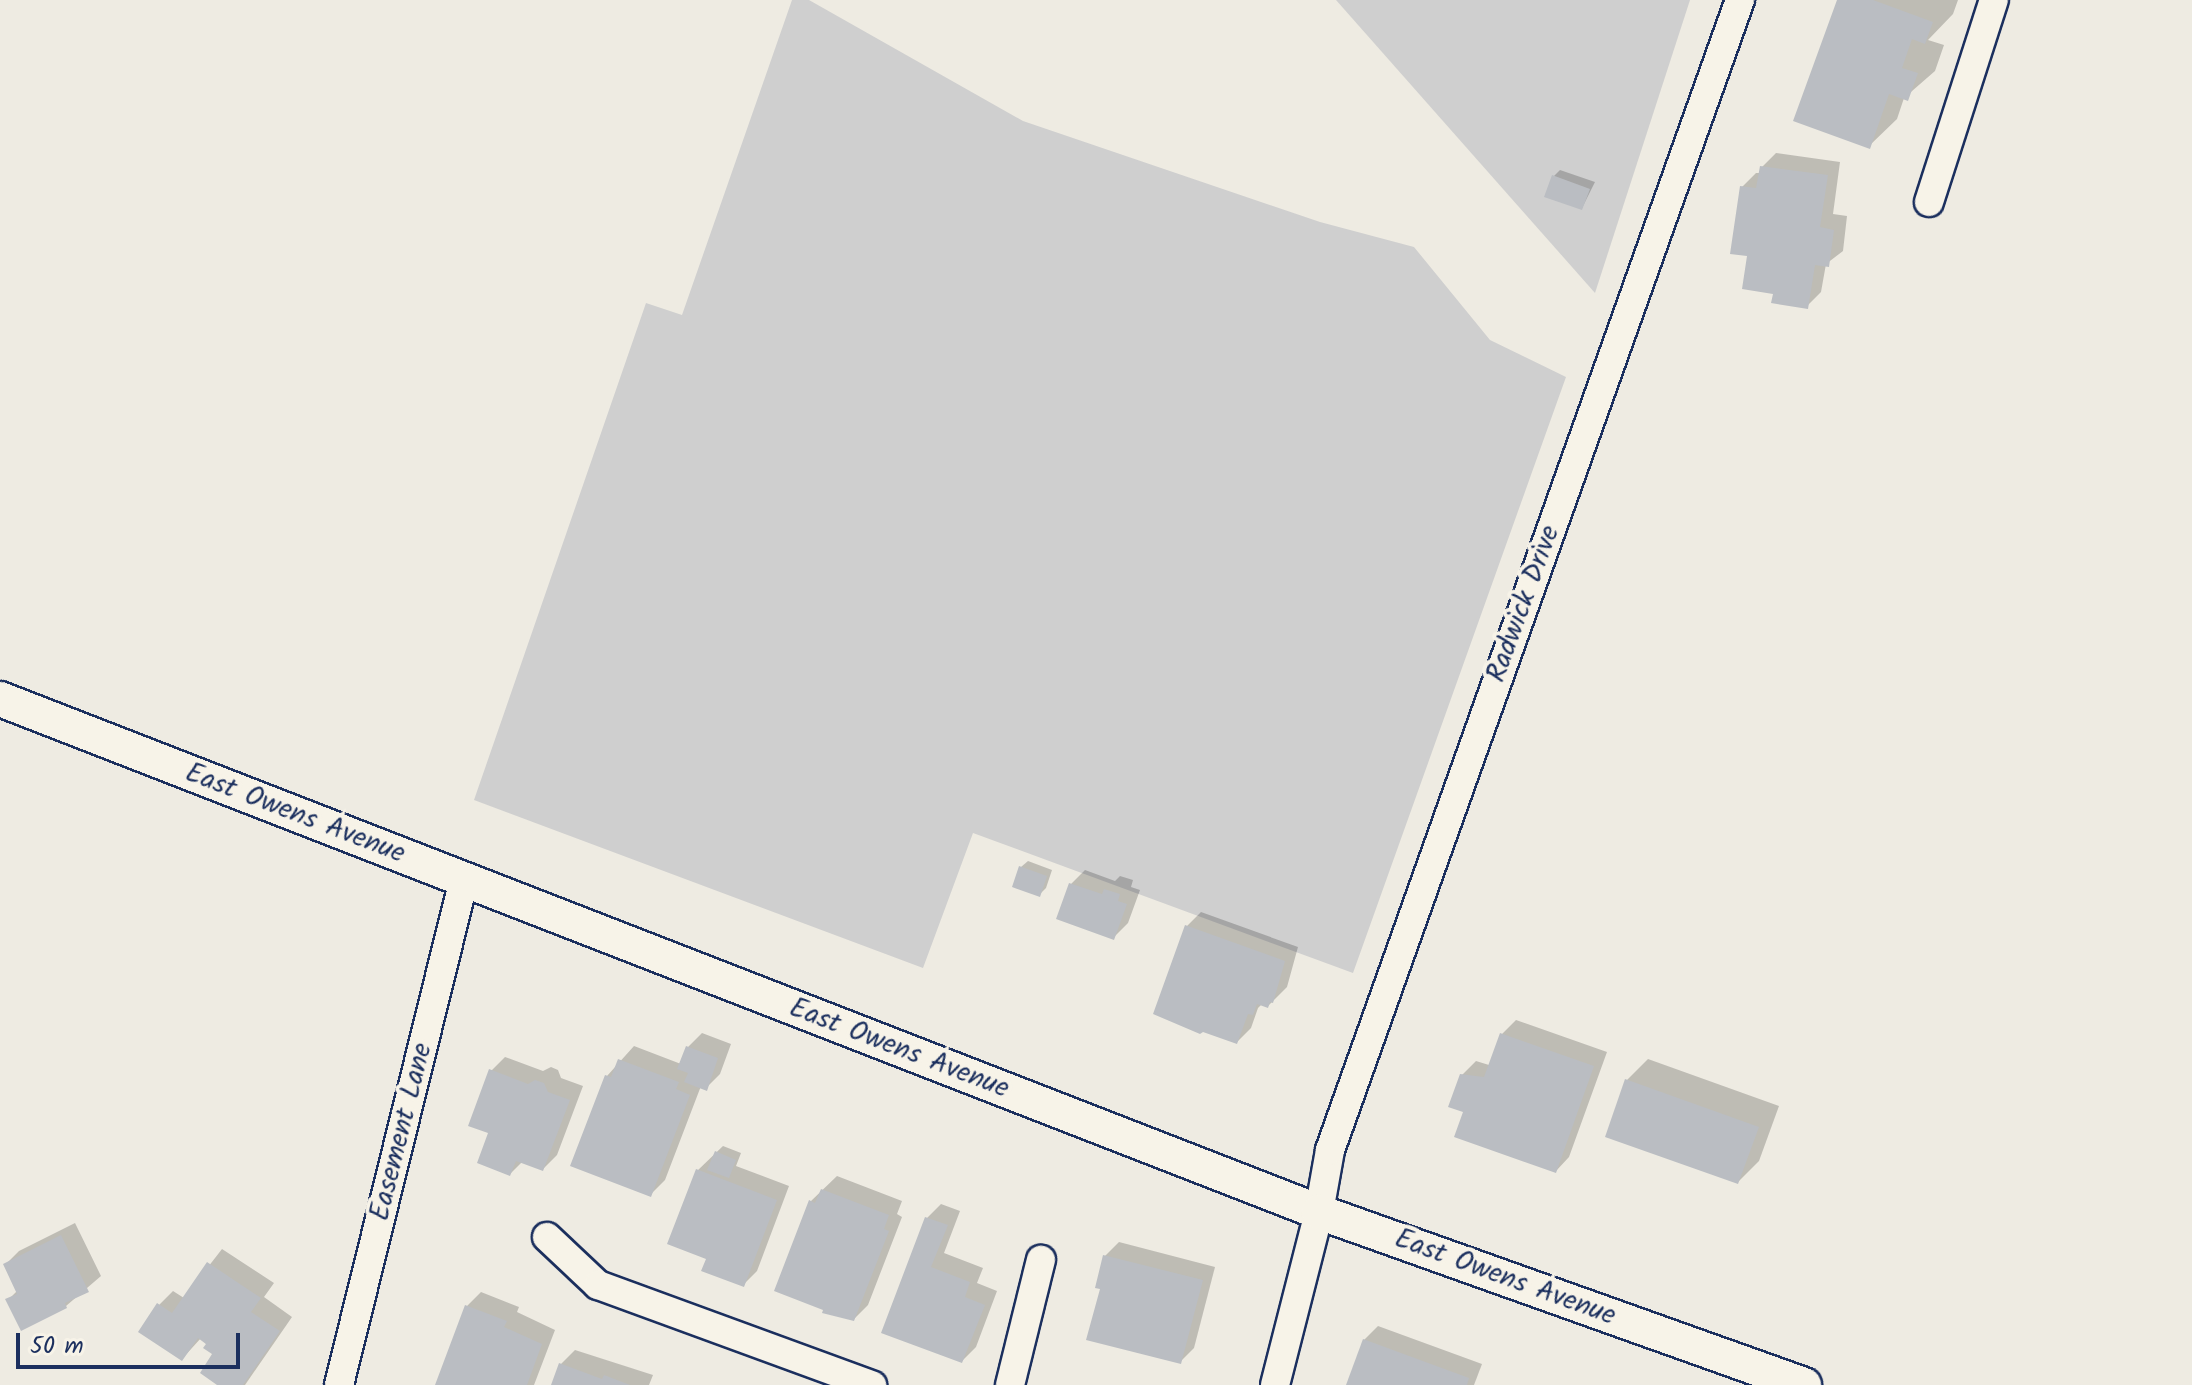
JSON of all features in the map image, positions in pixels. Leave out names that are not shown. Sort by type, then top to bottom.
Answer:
[{"type":"street","name":"Radwick Drive","points":[[1275,1385],[1319,1212],[1330,1150],[1740,0]]},
{"type":"street","points":[[1929,202],[1989,1]]},
{"type":"street","name":"East Owens Avenue","points":[[0,699],[1319,1212],[1804,1385]]},
{"type":"street","name":"Easement Lane","points":[[339,1385],[464,879]]},
{"type":"street","points":[[547,1237],[598,1285],[872,1385]]},
{"type":"street","points":[[1010,1385],[1041,1260]]},
{"type":"shaded area","points":[[792,0],[809,0],[1023,121],[1320,222],[1414,247],[1490,340],[1566,377],[1353,973],[973,833],[923,968],[474,800],[646,303],[682,315]]},
{"type":"shaded area","points":[[1336,0],[1690,0],[1595,293]]},
{"type":"building","points":[[1837,0],[1873,0],[1933,22],[1925,44],[1912,39],[1902,68],[1918,73],[1908,101],[1889,94],[1870,149],[1793,121]]},
{"type":"building","points":[[1760,166],[1828,175],[1820,227],[1834,230],[1829,267],[1815,265],[1808,309],[1771,303],[1773,294],[1742,289],[1747,256],[1730,254],[1740,186],[1756,188]]},
{"type":"building","points":[[1552,175],[1590,189],[1582,210],[1544,197]]},
{"type":"building","points":[[1019,866],[1047,876],[1040,897],[1012,887]]},
{"type":"building","points":[[1069,883],[1102,894],[1104,889],[1120,894],[1118,901],[1127,904],[1114,940],[1056,919]]},
{"type":"building","points":[[1185,925],[1285,961],[1273,1003],[1270,1002],[1268,1008],[1257,1004],[1253,1015],[1248,1014],[1237,1044],[1203,1032],[1200,1034],[1153,1014]]},
{"type":"building","points":[[1500,1033],[1594,1066],[1556,1173],[1454,1137],[1463,1112],[1448,1107],[1460,1074],[1484,1077]]},
{"type":"building","points":[[686,1046],[718,1058],[707,1091],[684,1082],[688,1073],[677,1069]]},
{"type":"building","points":[[618,1059],[679,1082],[676,1089],[690,1095],[651,1197],[570,1166],[605,1075],[611,1077]]},
{"type":"building","points":[[489,1069],[528,1084],[535,1080],[544,1083],[548,1092],[570,1100],[543,1171],[516,1161],[510,1176],[477,1163],[488,1133],[468,1126]]},
{"type":"building","points":[[1625,1079],[1759,1127],[1738,1184],[1605,1137]]},
{"type":"building","points":[[715,1151],[736,1160],[729,1178],[707,1170]]},
{"type":"building","points":[[696,1169],[777,1200],[744,1287],[701,1271],[706,1259],[667,1244]]},
{"type":"building","points":[[821,1189],[889,1215],[884,1229],[889,1231],[854,1321],[822,1313],[823,1310],[774,1291],[809,1200],[815,1203]]},
{"type":"building","points":[[925,1217],[948,1225],[931,1267],[970,1282],[965,1297],[985,1305],[962,1363],[881,1333]]},
{"type":"building","points":[[61,1235],[89,1292],[65,1303],[67,1308],[21,1331],[5,1299],[17,1294],[3,1264]]},
{"type":"building","points":[[1103,1255],[1203,1280],[1181,1364],[1086,1340],[1100,1289],[1095,1288]]},
{"type":"building","points":[[207,1262],[261,1298],[251,1312],[280,1331],[243,1385],[217,1385],[200,1373],[212,1354],[203,1348],[206,1344],[198,1338],[182,1361],[138,1332],[157,1303],[172,1313]]},
{"type":"building","points":[[465,1305],[507,1321],[504,1327],[542,1344],[527,1385],[435,1385]]},
{"type":"building","points":[[1363,1339],[1469,1378],[1467,1385],[1346,1385]]},
{"type":"building","points":[[559,1363],[602,1379],[604,1375],[630,1385],[551,1385]]}]
